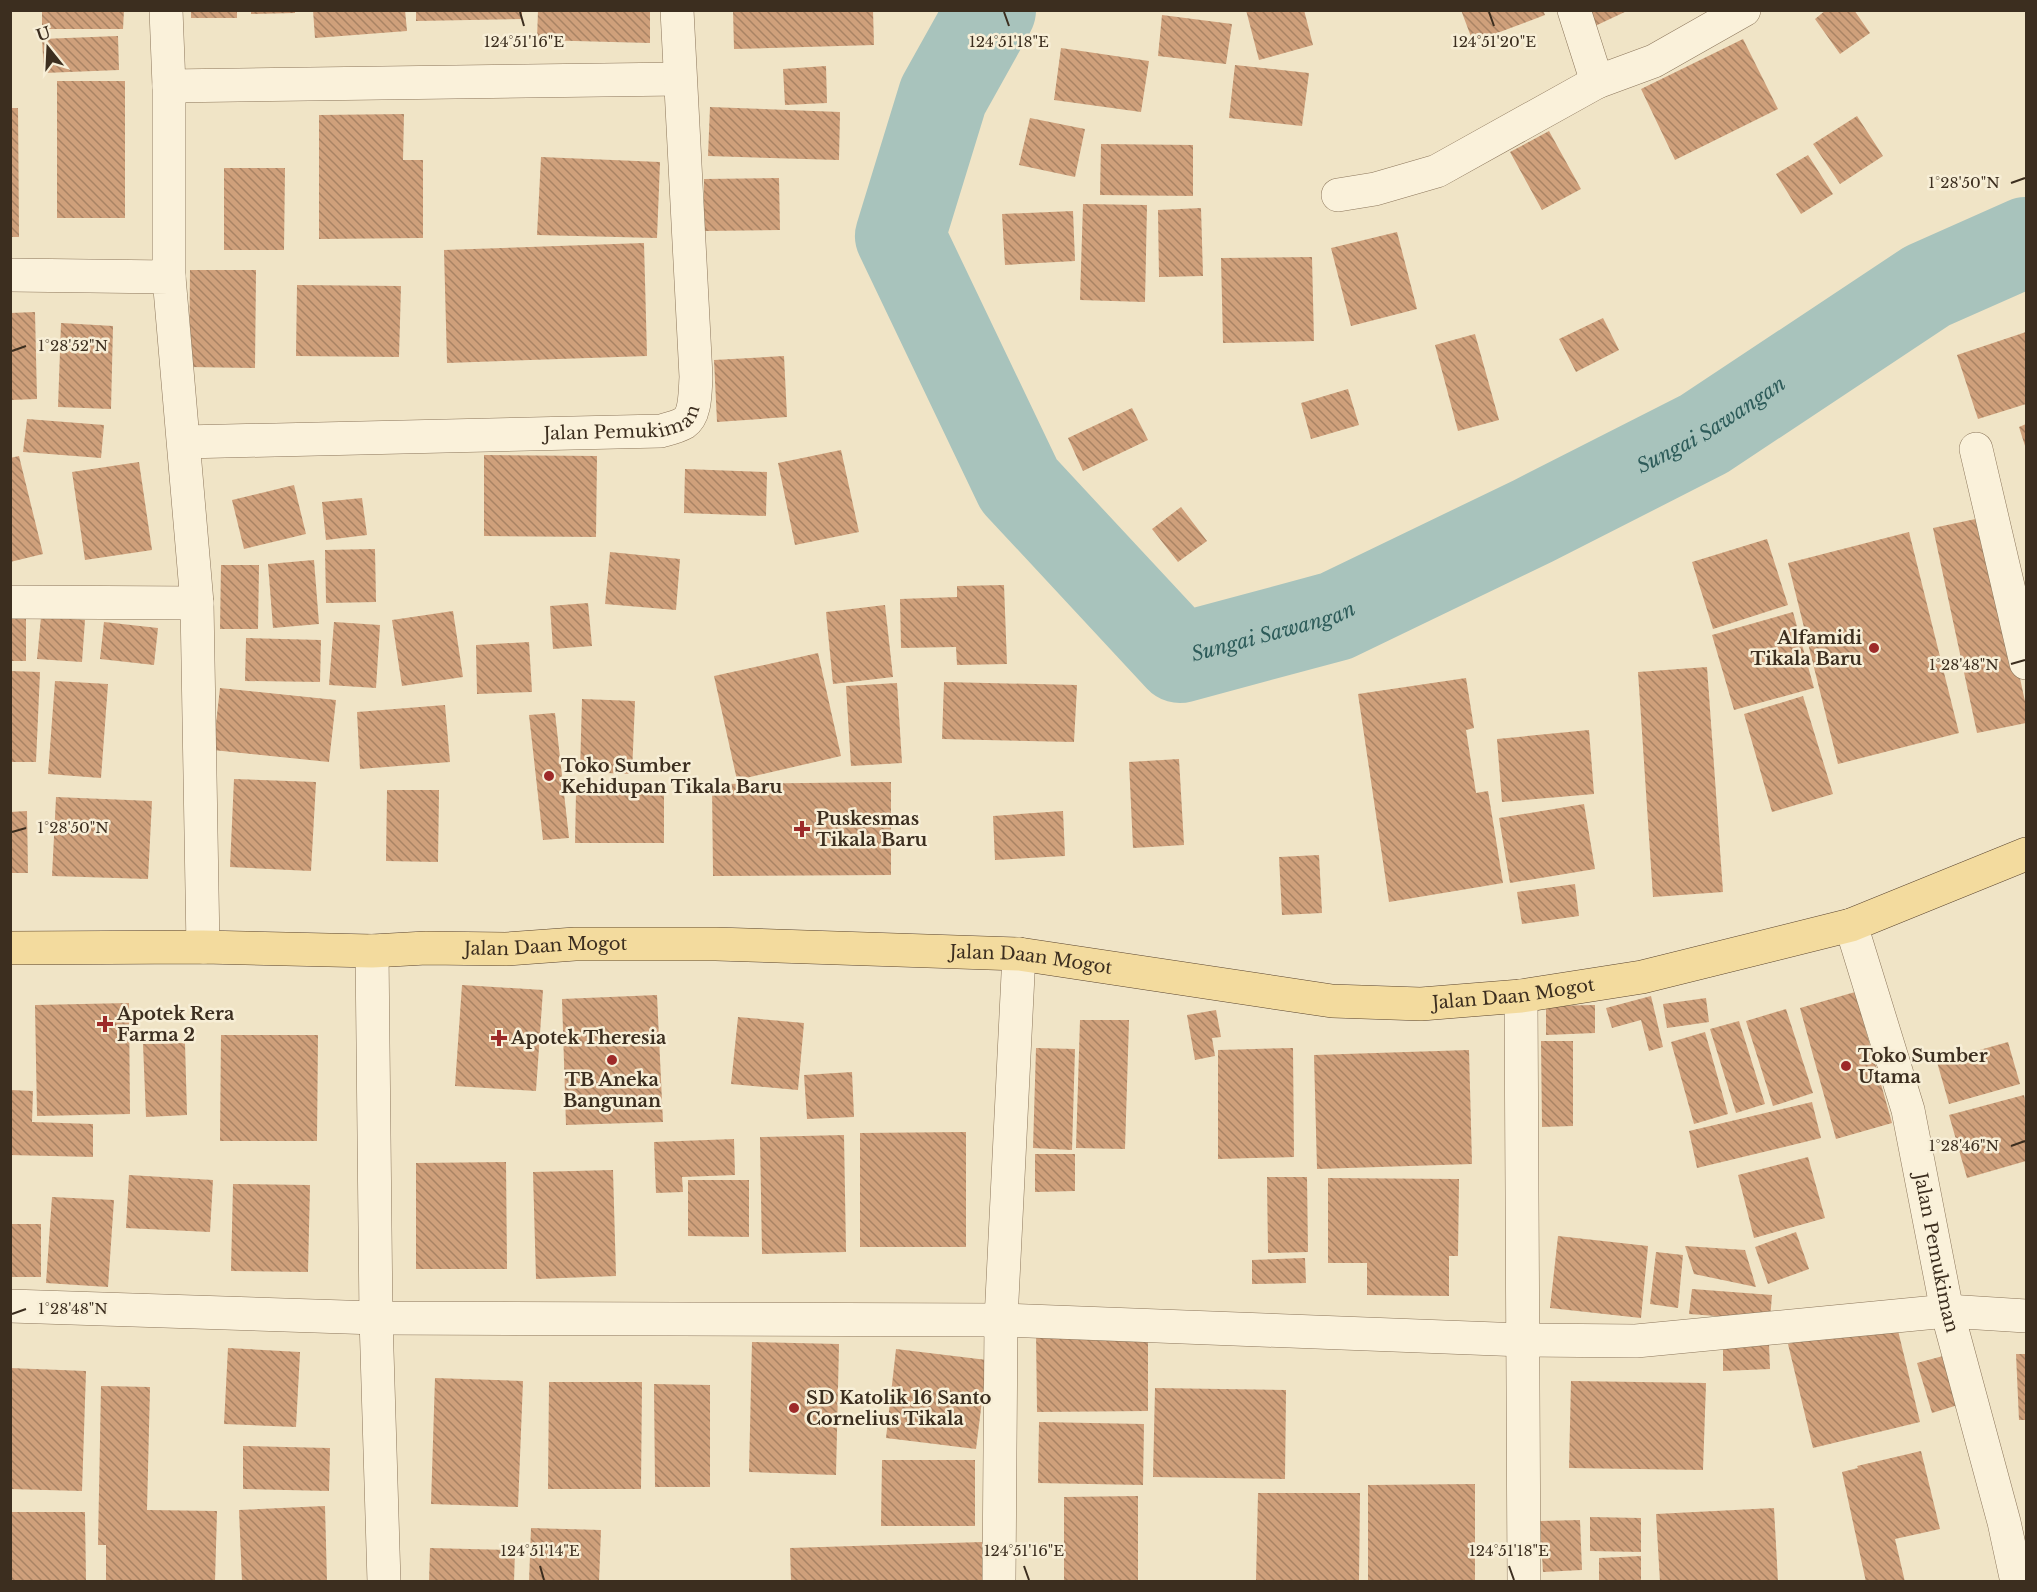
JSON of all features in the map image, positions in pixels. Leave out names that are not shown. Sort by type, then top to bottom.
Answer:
[{"type":"main road","name":"Jalan Daan Mogot","points":[[10,948],[203,947],[372,951],[426,948],[506,949],[575,944],[716,944],[1019,954],[1332,1001],[1421,1004],[1521,996],[1642,976],[1851,925],[2026,854]]},
{"type":"street","points":[[166,10],[169,86],[169,277],[197,603],[203,947]]},
{"type":"street","name":"Jalan Pemukiman","points":[[184,442],[661,431],[684,423],[690,416],[696,377],[677,10]]},
{"type":"street","points":[[1574,10],[1597,82]]},
{"type":"street","points":[[1338,195],[1375,189],[1437,171],[1597,82],[1654,61],[1744,10]]},
{"type":"street","points":[[169,86],[679,79]]},
{"type":"street","points":[[10,275],[169,277]]},
{"type":"street","points":[[1976,448],[2026,663]]},
{"type":"street","points":[[10,603],[197,603]]},
{"type":"street","name":"Jalan Pemukiman","points":[[1851,925],[1908,1110],[1947,1311],[2004,1522],[2017,1581]]},
{"type":"street","points":[[372,951],[376,1318],[384,1581]]},
{"type":"street","points":[[999,1581],[1001,1320],[1019,954]]},
{"type":"street","points":[[1521,996],[1524,1581]]},
{"type":"street","points":[[10,1306],[376,1318],[1001,1320],[1523,1340],[1636,1341],[1947,1311],[2026,1316]]},
{"type":"building","points":[[42,10],[124,10],[123,29],[42,29]]},
{"type":"building","points":[[191,10],[237,10],[237,18],[191,18]]},
{"type":"building","points":[[251,10],[295,10],[295,13],[251,14]]},
{"type":"building","points":[[313,10],[405,10],[407,31],[315,38]]},
{"type":"building","points":[[416,10],[522,10],[522,19],[416,21]]},
{"type":"building","points":[[538,10],[650,10],[650,43],[537,40]]},
{"type":"building","points":[[733,10],[873,10],[874,45],[734,49]]},
{"type":"building","points":[[1246,10],[1304,10],[1313,45],[1259,60]]},
{"type":"building","points":[[1461,10],[1543,10],[1545,15],[1473,42]]},
{"type":"building","points":[[1585,10],[1629,10],[1593,27]]},
{"type":"building","points":[[1826,10],[1854,10],[1870,33],[1840,54],[1815,19]]},
{"type":"building","points":[[1162,15],[1232,24],[1226,64],[1158,56]]},
{"type":"building","points":[[118,36],[119,70],[44,73],[42,39]]},
{"type":"building","points":[[1743,39],[1778,109],[1675,160],[1641,89]]},
{"type":"building","points":[[1061,48],[1149,61],[1141,112],[1054,100]]},
{"type":"building","points":[[1235,65],[1309,73],[1302,126],[1229,118]]},
{"type":"building","points":[[826,66],[827,103],[785,105],[783,69]]},
{"type":"building","points":[[57,81],[125,81],[125,218],[57,218]]},
{"type":"building","points":[[710,107],[840,112],[839,160],[708,156]]},
{"type":"building","points":[[10,108],[18,108],[19,237],[10,237]]},
{"type":"building","points":[[404,114],[403,160],[423,160],[423,238],[319,239],[319,115]]},
{"type":"building","points":[[1857,116],[1883,156],[1840,184],[1813,144]]},
{"type":"building","points":[[1030,118],[1085,129],[1075,177],[1019,165]]},
{"type":"building","points":[[1549,131],[1581,189],[1542,210],[1510,152]]},
{"type":"building","points":[[1101,144],[1193,145],[1193,196],[1100,195]]},
{"type":"building","points":[[1808,155],[1833,194],[1801,214],[1776,174]]},
{"type":"building","points":[[541,157],[660,162],[657,238],[537,235]]},
{"type":"building","points":[[224,168],[285,168],[284,250],[224,250]]},
{"type":"building","points":[[779,178],[780,230],[704,231],[704,179]]},
{"type":"building","points":[[1083,204],[1147,205],[1145,302],[1080,300]]},
{"type":"building","points":[[1201,208],[1203,276],[1159,277],[1158,210]]},
{"type":"building","points":[[1073,211],[1075,261],[1005,265],[1002,214]]},
{"type":"building","points":[[1397,232],[1417,309],[1351,326],[1331,248]]},
{"type":"building","points":[[644,243],[647,356],[447,363],[444,250]]},
{"type":"building","points":[[1312,257],[1314,341],[1223,343],[1221,258]]},
{"type":"building","points":[[190,270],[256,270],[255,368],[189,367]]},
{"type":"building","points":[[297,285],[401,286],[399,357],[296,356]]},
{"type":"building","points":[[35,312],[37,399],[10,400],[10,313]]},
{"type":"building","points":[[1603,318],[1619,350],[1576,372],[1559,339]]},
{"type":"building","points":[[61,323],[113,326],[111,409],[58,407]]},
{"type":"building","points":[[2026,332],[2026,404],[1978,419],[1957,355]]},
{"type":"building","points":[[1475,334],[1499,420],[1458,431],[1435,345]]},
{"type":"building","points":[[784,356],[787,417],[717,422],[714,360]]},
{"type":"building","points":[[1348,389],[1359,425],[1311,439],[1301,403]]},
{"type":"building","points":[[1132,408],[1148,440],[1083,471],[1068,438]]},
{"type":"building","points":[[27,419],[104,425],[101,458],[23,452]]},
{"type":"building","points":[[2026,424],[2026,449],[2019,427]]},
{"type":"building","points":[[841,450],[859,532],[795,545],[778,463]]},
{"type":"building","points":[[484,455],[597,456],[596,537],[484,536]]},
{"type":"building","points":[[19,456],[43,554],[10,562],[10,458]]},
{"type":"building","points":[[139,462],[152,550],[85,560],[72,472]]},
{"type":"building","points":[[685,469],[767,472],[766,516],[684,513]]},
{"type":"building","points":[[294,485],[306,534],[244,549],[232,500]]},
{"type":"building","points":[[362,498],[367,535],[326,540],[322,502]]},
{"type":"building","points":[[1181,507],[1207,541],[1178,562],[1152,529]]},
{"type":"building","points":[[1985,517],[2026,706],[2026,723],[1977,733],[1933,528]]},
{"type":"building","name":"Alfamidi Tikala Baru","points":[[1909,532],[1959,733],[1838,764],[1788,563]]},
{"type":"building","points":[[1767,539],[1788,605],[1713,629],[1692,562]]},
{"type":"building","points":[[375,549],[376,602],[326,603],[325,550]]},
{"type":"building","points":[[610,552],[680,559],[676,610],[605,604]]},
{"type":"building","points":[[314,560],[319,624],[273,628],[268,564]]},
{"type":"building","points":[[221,565],[259,565],[258,629],[220,629]]},
{"type":"building","points":[[1004,585],[1007,664],[957,665],[956,647],[901,648],[900,599],[957,597],[957,586]]},
{"type":"building","points":[[588,603],[592,646],[553,649],[550,606]]},
{"type":"building","points":[[885,605],[893,677],[833,684],[826,612]]},
{"type":"building","points":[[453,611],[463,677],[402,686],[392,620]]},
{"type":"building","points":[[1793,612],[1814,688],[1734,710],[1712,635]]},
{"type":"building","points":[[41,617],[85,620],[82,662],[37,659]]},
{"type":"building","points":[[10,619],[26,619],[26,661],[10,661]]},
{"type":"building","points":[[104,622],[158,628],[154,665],[100,659]]},
{"type":"building","points":[[334,622],[380,625],[376,688],[329,685]]},
{"type":"building","points":[[246,638],[321,640],[320,682],[245,681]]},
{"type":"building","points":[[529,642],[532,692],[477,694],[476,645]]},
{"type":"building","points":[[818,653],[841,756],[737,780],[714,676]]},
{"type":"building","points":[[1707,667],[1723,892],[1653,897],[1638,672]]},
{"type":"building","points":[[10,671],[40,672],[36,762],[10,762]]},
{"type":"building","points":[[1466,678],[1474,728],[1466,730],[1476,793],[1488,791],[1503,883],[1389,902],[1358,694]]},
{"type":"building","points":[[55,681],[108,684],[101,778],[48,774]]},
{"type":"building","points":[[944,682],[1077,685],[1074,742],[942,739]]},
{"type":"building","points":[[897,683],[902,763],[851,766],[846,686]]},
{"type":"building","points":[[220,688],[336,700],[329,762],[213,750]]},
{"type":"building","points":[[1803,696],[1833,794],[1772,812],[1744,714]]},
{"type":"building","points":[[582,699],[635,701],[632,774],[580,772]]},
{"type":"building","points":[[445,705],[450,762],[360,769],[357,712]]},
{"type":"building","name":"Toko Sumber Kehidupan Tikala Baru","points":[[555,713],[569,838],[543,840],[529,715]]},
{"type":"building","points":[[1589,730],[1594,794],[1502,802],[1497,739]]},
{"type":"building","points":[[1179,759],[1184,845],[1133,848],[1129,762]]},
{"type":"building","points":[[234,779],[316,782],[311,871],[230,867]]},
{"type":"building","name":"Puskesmas Tikala Baru","points":[[891,782],[891,875],[713,876],[712,784]]},
{"type":"building","points":[[387,790],[439,790],[438,862],[386,861]]},
{"type":"building","points":[[576,793],[664,794],[664,843],[575,843]]},
{"type":"building","points":[[56,797],[152,801],[148,879],[52,876]]},
{"type":"building","points":[[1584,804],[1595,869],[1510,883],[1499,818]]},
{"type":"building","points":[[27,811],[28,873],[10,873],[10,812]]},
{"type":"building","points":[[1063,811],[1065,856],[995,860],[993,816]]},
{"type":"building","points":[[1319,855],[1322,913],[1282,915],[1279,857]]},
{"type":"building","points":[[1575,884],[1579,916],[1522,924],[1517,892]]},
{"type":"building","name":"Apotek Theresia","points":[[462,985],[543,990],[536,1091],[455,1086]]},
{"type":"building","name":"Toko Sumber Utama","points":[[1855,992],[1892,1123],[1836,1139],[1800,1008]]},
{"type":"building","name":"TB Aneka Bangunan","points":[[657,995],[663,1122],[566,1125],[562,999]]},
{"type":"building","points":[[1651,996],[1663,1047],[1649,1051],[1641,1020],[1612,1028],[1606,1008]]},
{"type":"building","points":[[1706,998],[1709,1022],[1667,1028],[1663,1004]]},
{"type":"building","points":[[129,1003],[130,1114],[37,1116],[35,1005]]},
{"type":"building","points":[[1595,1005],[1595,1033],[1546,1035],[1546,1006]]},
{"type":"building","points":[[1786,1009],[1813,1093],[1773,1106],[1746,1021]]},
{"type":"building","points":[[1216,1010],[1221,1037],[1212,1038],[1215,1056],[1195,1060],[1187,1015]]},
{"type":"building","points":[[738,1017],[804,1023],[798,1090],[731,1084]]},
{"type":"building","points":[[1080,1020],[1129,1020],[1125,1149],[1076,1148]]},
{"type":"building","points":[[1739,1021],[1765,1104],[1736,1113],[1710,1029]]},
{"type":"building","points":[[1705,1032],[1728,1114],[1694,1124],[1671,1042]]},
{"type":"building","points":[[221,1035],[318,1035],[317,1141],[220,1141]]},
{"type":"building","points":[[1541,1041],[1573,1041],[1573,1126],[1542,1127]]},
{"type":"building","points":[[2008,1042],[2020,1084],[1949,1104],[1937,1062]]},
{"type":"building","points":[[185,1043],[187,1115],[146,1117],[143,1044]]},
{"type":"building","points":[[1036,1048],[1075,1049],[1072,1150],[1033,1148]]},
{"type":"building","points":[[1293,1048],[1294,1157],[1218,1159],[1218,1050]]},
{"type":"building","points":[[1469,1050],[1472,1164],[1317,1169],[1314,1055]]},
{"type":"building","points":[[852,1072],[854,1117],[807,1119],[804,1075]]},
{"type":"building","points":[[10,1090],[33,1091],[32,1122],[93,1124],[93,1157],[10,1155]]},
{"type":"building","points":[[2024,1095],[2026,1161],[1967,1178],[1949,1115]]},
{"type":"building","points":[[1812,1102],[1821,1138],[1697,1168],[1689,1131]]},
{"type":"building","points":[[966,1132],[966,1247],[860,1247],[860,1133]]},
{"type":"building","points":[[844,1135],[846,1252],[762,1254],[760,1137]]},
{"type":"building","points":[[734,1139],[735,1175],[682,1177],[683,1192],[656,1193],[654,1142]]},
{"type":"building","points":[[1035,1154],[1075,1154],[1075,1191],[1035,1192]]},
{"type":"building","points":[[1808,1157],[1825,1218],[1754,1238],[1738,1175]]},
{"type":"building","points":[[506,1162],[507,1269],[416,1269],[416,1163]]},
{"type":"building","points":[[613,1170],[616,1276],[536,1279],[533,1172]]},
{"type":"building","points":[[129,1175],[213,1180],[210,1232],[126,1228]]},
{"type":"building","points":[[1267,1177],[1307,1177],[1308,1252],[1268,1253]]},
{"type":"building","points":[[1328,1178],[1459,1179],[1458,1256],[1449,1256],[1449,1296],[1367,1295],[1367,1263],[1328,1263]]},
{"type":"building","points":[[688,1180],[749,1180],[749,1237],[688,1236]]},
{"type":"building","points":[[233,1184],[310,1185],[308,1272],[231,1271]]},
{"type":"building","points":[[52,1197],[114,1200],[108,1287],[46,1283]]},
{"type":"building","points":[[10,1224],[41,1224],[41,1277],[10,1277]]},
{"type":"building","points":[[1796,1232],[1809,1269],[1768,1284],[1755,1247]]},
{"type":"building","points":[[1558,1236],[1648,1246],[1641,1318],[1550,1308]]},
{"type":"building","points":[[1685,1246],[1745,1250],[1756,1287],[1694,1274]]},
{"type":"building","points":[[1656,1252],[1683,1255],[1678,1308],[1650,1304]]},
{"type":"building","points":[[1305,1258],[1306,1283],[1252,1284],[1252,1260]]},
{"type":"building","points":[[1692,1289],[1772,1295],[1770,1320],[1689,1314]]},
{"type":"building","points":[[1895,1318],[1920,1422],[1813,1448],[1788,1344]]},
{"type":"building","points":[[1148,1328],[1148,1411],[1037,1412],[1036,1329]]},
{"type":"building","name":"SD Katolik 16 Santo Cornelius Tikala","points":[[752,1342],[839,1344],[836,1475],[749,1472]]},
{"type":"building","points":[[1769,1344],[1770,1369],[1723,1371],[1723,1345]]},
{"type":"building","points":[[228,1348],[300,1352],[296,1427],[224,1424]]},
{"type":"building","points":[[896,1349],[987,1360],[976,1449],[886,1438]]},
{"type":"building","points":[[2016,1354],[2026,1354],[2026,1420],[2019,1420]]},
{"type":"building","points":[[1943,1356],[1958,1405],[1932,1413],[1917,1363]]},
{"type":"building","points":[[10,1368],[86,1371],[82,1491],[10,1489]]},
{"type":"building","points":[[435,1378],[523,1381],[518,1507],[431,1504]]},
{"type":"building","points":[[1571,1381],[1706,1383],[1703,1470],[1569,1468]]},
{"type":"building","points":[[549,1382],[642,1382],[641,1489],[548,1489]]},
{"type":"building","points":[[654,1384],[710,1385],[710,1487],[655,1487]]},
{"type":"building","points":[[101,1386],[150,1387],[147,1510],[217,1511],[215,1582],[106,1582],[106,1545],[98,1545]]},
{"type":"building","points":[[1155,1388],[1286,1390],[1285,1479],[1153,1477]]},
{"type":"building","points":[[1039,1422],[1144,1424],[1143,1485],[1038,1483]]},
{"type":"building","points":[[243,1446],[330,1448],[329,1491],[243,1489]]},
{"type":"building","points":[[1921,1451],[1940,1529],[1895,1539],[1905,1582],[1866,1582],[1842,1472],[1858,1468],[1857,1466]]},
{"type":"building","points":[[882,1460],[975,1460],[975,1526],[881,1526]]},
{"type":"building","points":[[1475,1484],[1475,1582],[1368,1582],[1368,1485]]},
{"type":"building","points":[[1258,1493],[1360,1493],[1359,1582],[1256,1582]]},
{"type":"building","points":[[1138,1496],[1138,1582],[1064,1582],[1064,1497]]},
{"type":"building","points":[[325,1506],[327,1582],[242,1582],[239,1510]]},
{"type":"building","points":[[1774,1508],[1778,1582],[1660,1582],[1656,1514]]},
{"type":"building","points":[[10,1512],[85,1512],[86,1582],[10,1582]]},
{"type":"building","points":[[1590,1517],[1641,1518],[1641,1552],[1590,1551]]},
{"type":"building","points":[[1580,1520],[1582,1570],[1543,1572],[1540,1521]]},
{"type":"building","points":[[531,1528],[601,1530],[599,1582],[529,1582]]},
{"type":"building","points":[[982,1542],[982,1582],[791,1582],[790,1548]]},
{"type":"building","points":[[430,1548],[515,1550],[514,1582],[429,1582]]},
{"type":"building","points":[[1641,1556],[1641,1582],[1599,1582],[1599,1558]]},
{"type":"waterway","name":"Sungai Sawangan","points":[[991,10],[943,96],[900,236],[1019,485],[1180,658],[1336,616],[1533,521],[1704,434],[1927,286],[2026,242]]},
{"type":"place","name":"Alfamidi Tikala Baru","points":[[1874,648]]},
{"type":"place","name":"Toko Sumber Kehidupan Tikala Baru","points":[[549,776]]},
{"type":"place","name":"Puskesmas Tikala Baru","points":[[802,829]]},
{"type":"place","name":"Apotek Rera Farma 2","points":[[105,1024]]},
{"type":"place","name":"Apotek Theresia","points":[[499,1038]]},
{"type":"place","name":"TB Aneka Bangunan","points":[[612,1060]]},
{"type":"place","name":"Toko Sumber Utama","points":[[1846,1066]]},
{"type":"place","name":"SD Katolik 16 Santo Cornelius Tikala","points":[[794,1408]]}]
